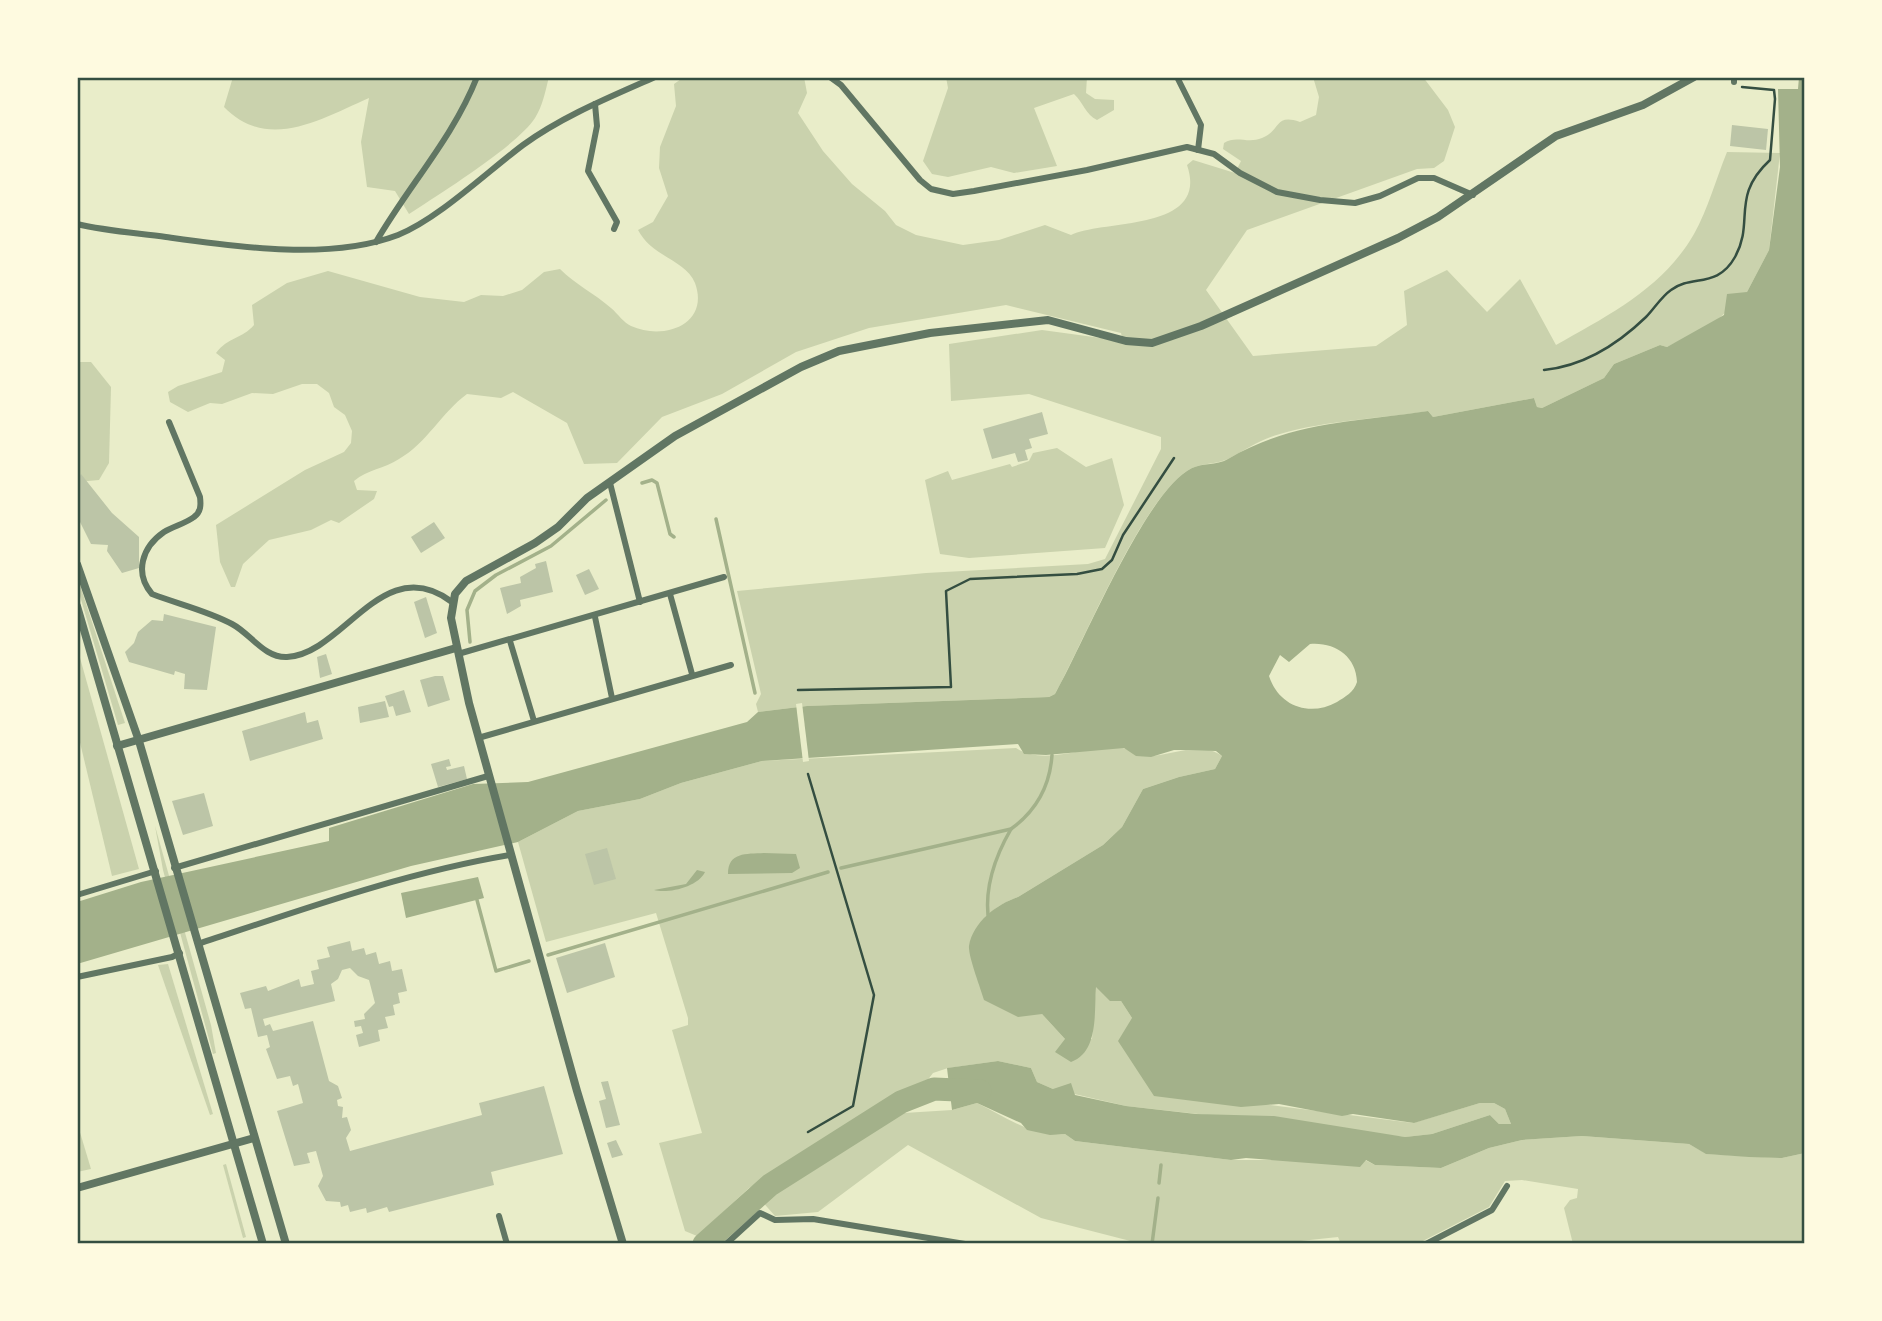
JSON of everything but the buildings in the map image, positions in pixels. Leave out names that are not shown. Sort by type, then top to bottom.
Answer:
[{"type":"street","points":[[376,242],[400,200],[441,149],[467,104],[477,77]]},
{"type":"street","points":[[77,224],[244,248],[325,248],[376,242],[400,234],[426,219],[526,143],[595,104],[655,77]]},
{"type":"street","points":[[831,77],[841,85],[930,189],[974,191],[1087,170],[1187,147],[1214,154],[1240,173],[1277,192],[1320,200],[1354,203],[1380,196],[1418,178],[1434,178],[1473,195]]},
{"type":"street","points":[[623,1244],[478,738],[451,618],[452,602],[460,587],[472,575],[536,543],[611,488],[675,436],[801,367],[839,351],[930,333],[1048,320],[1126,341],[1152,343],[1201,326],[1398,238],[1473,195],[1556,136],[1643,105],[1694,77]]},
{"type":"street","points":[[1180,78],[1201,125],[1198,150]]},
{"type":"street","points":[[595,104],[597,126],[588,171],[617,222],[614,229]]},
{"type":"street","points":[[169,422],[200,497],[201,508],[195,517],[164,532],[150,544],[142,558],[142,583],[152,594],[231,624],[260,647],[286,657],[307,651],[393,592],[428,587],[452,602]]},
{"type":"street","points":[[611,488],[640,602]]},
{"type":"street","points":[[77,564],[139,741],[286,1244]]},
{"type":"street","points":[[117,746],[457,651],[510,641],[724,577]]},
{"type":"street","points":[[670,594],[692,674]]},
{"type":"street","points":[[77,606],[263,1244]]},
{"type":"street","points":[[595,617],[612,698]]},
{"type":"street","points":[[510,641],[534,721]]},
{"type":"street","points":[[478,738],[692,674],[731,665]]},
{"type":"street","points":[[174,868],[488,778]]},
{"type":"street","points":[[198,944],[378,885],[510,851]]},
{"type":"street","points":[[77,895],[156,871]]},
{"type":"street","points":[[77,976],[172,957],[180,953]]},
{"type":"street","points":[[77,1188],[254,1138]]},
{"type":"street","points":[[1426,1244],[1492,1210],[1507,1186]]},
{"type":"street","points":[[730,1243],[760,1213],[775,1220],[813,1219],[965,1244]]},
{"type":"street","points":[[499,1216],[508,1244]]},
{"type":"path","points":[[1544,370],[1565,368],[1603,352],[1634,328],[1669,290],[1679,285],[1705,282],[1718,276],[1735,258],[1740,241],[1745,194],[1759,170],[1770,160],[1775,99],[1774,90],[1734,88],[1734,80]]},
{"type":"path","points":[[798,690],[951,687],[946,591],[970,579],[1077,574],[1101,569],[1112,559],[1130,523],[1174,458]]},
{"type":"path","points":[[808,774],[874,995],[853,1106],[808,1132]]},
{"type":"shaded area","points":[[233,77],[549,77],[540,108],[526,129],[476,169],[409,214],[395,191],[367,187],[361,142],[369,98],[314,122],[277,129],[258,128],[241,120],[224,107]]},
{"type":"shaded area","points":[[684,77],[804,77],[807,93],[798,113],[823,151],[852,184],[885,211],[896,225],[916,235],[963,245],[999,240],[1045,225],[1071,235],[1150,219],[1169,212],[1183,202],[1190,187],[1187,165],[1193,160],[1235,173],[1241,161],[1223,149],[1224,143],[1233,140],[1257,140],[1268,135],[1282,121],[1300,122],[1316,115],[1319,97],[1313,77],[1423,77],[1448,110],[1455,127],[1444,161],[1434,168],[1417,169],[1247,230],[1206,290],[1253,356],[1376,346],[1407,325],[1404,291],[1447,270],[1487,312],[1520,279],[1556,345],[1615,311],[1667,270],[1694,234],[1727,152],[1780,153],[1769,250],[1747,292],[1712,325],[1667,347],[1660,345],[1614,364],[1604,378],[1542,408],[1537,407],[1534,398],[1433,417],[1428,411],[1298,429],[1273,436],[1224,461],[1192,468],[1174,482],[1135,536],[1055,694],[1049,697],[807,706],[758,712],[756,704],[761,694],[737,591],[926,573],[1088,564],[1105,559],[1161,449],[1161,437],[1029,394],[951,401],[949,344],[1042,330],[1123,341],[1121,333],[1006,305],[869,328],[796,352],[722,394],[662,417],[617,463],[584,464],[567,423],[513,392],[501,398],[467,394],[409,452],[354,481],[357,490],[377,491],[374,499],[339,523],[331,520],[311,530],[269,540],[243,564],[235,587],[231,587],[220,562],[216,525],[305,470],[344,452],[351,443],[352,431],[345,415],[334,407],[329,393],[317,384],[302,384],[273,394],[252,393],[222,404],[210,403],[188,412],[170,402],[168,392],[178,386],[222,372],[225,360],[216,353],[254,325],[252,305],[287,283],[328,271],[420,297],[464,302],[481,295],[503,296],[522,290],[544,272],[560,269],[631,326],[657,331],[681,326],[690,319],[696,309],[698,297],[695,283],[691,275],[652,246],[638,230],[653,222],[668,196],[659,168],[660,147],[676,106],[674,84]]},
{"type":"shaded area","points":[[946,77],[1087,77],[1086,93],[1095,99],[1114,100],[1114,110],[1097,120],[1074,94],[1034,108],[1057,166],[1014,173],[991,167],[948,177],[932,174],[923,161],[948,88]]},
{"type":"shaded area","points":[[1799,77],[1805,77],[1805,1153],[1782,1158],[1706,1154],[1689,1144],[1582,1136],[1522,1140],[1489,1148],[1441,1168],[1375,1165],[1366,1160],[1360,1167],[1246,1158],[1231,1160],[1075,1141],[1065,1134],[1050,1135],[1027,1130],[1021,1123],[977,1103],[952,1110],[947,1068],[998,1061],[1031,1068],[1037,1082],[1053,1089],[1071,1083],[1075,1095],[1126,1106],[1196,1114],[1274,1116],[1405,1137],[1432,1134],[1490,1115],[1499,1124],[1511,1124],[1505,1109],[1494,1103],[1480,1103],[1414,1123],[1353,1114],[1342,1116],[1279,1104],[1241,1107],[1154,1096],[1118,1041],[1132,1018],[1121,1001],[1110,1001],[1096,987],[1091,1040],[1080,1057],[1071,1062],[1055,1052],[1065,1039],[1042,1014],[1018,1017],[984,1000],[969,946],[975,929],[987,915],[1103,845],[1122,827],[1143,789],[1215,769],[1222,756],[1216,751],[1174,750],[1151,757],[1136,756],[1124,748],[1046,755],[1024,754],[1018,744],[762,761],[681,783],[640,799],[578,811],[518,842],[411,866],[77,964],[77,902],[141,882],[329,841],[329,828],[473,784],[528,782],[747,722],[758,712],[807,706],[1049,697],[1055,694],[1136,536],[1174,482],[1192,468],[1224,461],[1276,437],[1325,425],[1428,411],[1433,417],[1534,398],[1537,407],[1542,408],[1604,378],[1614,364],[1660,345],[1667,347],[1724,315],[1727,294],[1747,292],[1769,250],[1780,167],[1778,89],[1798,89]],"holes":[[[1310,644],[1319,644],[1342,652],[1353,665],[1357,682],[1354,689],[1337,702],[1316,709],[1306,709],[1288,702],[1280,695],[1269,676],[1280,655],[1289,662]]]},
{"type":"shaded area","points":[[77,362],[91,362],[111,387],[109,463],[99,480],[77,482]]},
{"type":"shaded area","points":[[1057,448],[1086,467],[1112,458],[1124,505],[1105,548],[969,558],[940,554],[925,480],[948,471],[952,480],[1010,464],[1012,467],[1029,461],[1033,453]]},
{"type":"shaded area","points":[[77,576],[125,723],[118,725],[77,586]]},
{"type":"shaded area","points":[[77,647],[139,869],[112,876],[77,730]]},
{"type":"shaded area","points":[[1110,747],[1123,748],[1144,756],[1205,749],[1222,756],[1215,769],[1143,789],[1122,827],[1103,845],[987,916],[969,948],[975,969],[1031,1014],[1042,1014],[1065,1039],[1092,1039],[1096,986],[1121,1001],[1132,1018],[1263,1104],[1413,1123],[1480,1103],[1494,1103],[1505,1109],[1511,1124],[1499,1124],[1490,1115],[1432,1134],[1405,1137],[1126,1106],[1053,1089],[1037,1082],[1031,1068],[998,1061],[948,1068],[933,1073],[917,1094],[803,1154],[749,1188],[697,1236],[685,1231],[659,1143],[702,1133],[672,1030],[688,1025],[688,1018],[656,913],[546,942],[518,842],[578,811],[640,799],[681,783],[762,761],[1016,748],[1041,756]]},
{"type":"shaded area","points":[[155,826],[211,1025],[216,1053],[213,1054],[163,870]]},
{"type":"shaded area","points":[[745,854],[796,854],[800,868],[792,873],[728,874],[735,858]]},
{"type":"shaded area","points":[[697,870],[705,872],[696,882],[674,890],[654,890],[686,884]]},
{"type":"shaded area","points":[[478,877],[484,898],[406,918],[401,893]]},
{"type":"shaded area","points":[[168,964],[213,1114],[210,1115],[158,965]]},
{"type":"shaded area","points":[[977,1103],[1030,1129],[1065,1134],[1075,1141],[1231,1160],[1365,1160],[1375,1165],[1441,1168],[1489,1148],[1522,1140],[1582,1136],[1689,1144],[1707,1154],[1782,1158],[1805,1153],[1805,1244],[1573,1244],[1564,1208],[1570,1200],[1577,1198],[1578,1189],[1522,1180],[1505,1181],[1489,1207],[1417,1244],[1341,1244],[1338,1237],[1272,1244],[1142,1244],[1041,1218],[908,1145],[818,1212],[775,1216],[760,1199],[904,1113],[952,1110]]},
{"type":"shaded area","points":[[79,1129],[91,1169],[77,1172],[77,1130]]},
{"type":"shaded area","points":[[226,1164],[246,1237],[243,1238],[223,1165]]},
{"type":"pier","points":[[802,703],[809,761],[803,762],[796,704]]},
{"type":"waterway","points":[[642,483],[652,480],[657,483],[670,534],[674,537]]},
{"type":"waterway","points":[[470,642],[467,610],[475,591],[496,575],[551,546],[606,500]]},
{"type":"waterway","points":[[716,519],[755,693]]},
{"type":"waterway","points":[[841,868],[1011,829],[1028,814],[1045,787],[1052,755]]},
{"type":"waterway","points":[[988,915],[988,892],[993,870],[1011,829]]},
{"type":"waterway","points":[[548,955],[828,872]]},
{"type":"waterway","points":[[477,900],[496,971],[529,961]]},
{"type":"waterway","points":[[704,1244],[770,1185],[901,1102],[934,1089],[980,1091]]},
{"type":"waterway","points":[[1159,1183],[1161,1165]]},
{"type":"waterway","points":[[1152,1244],[1158,1198]]}]
